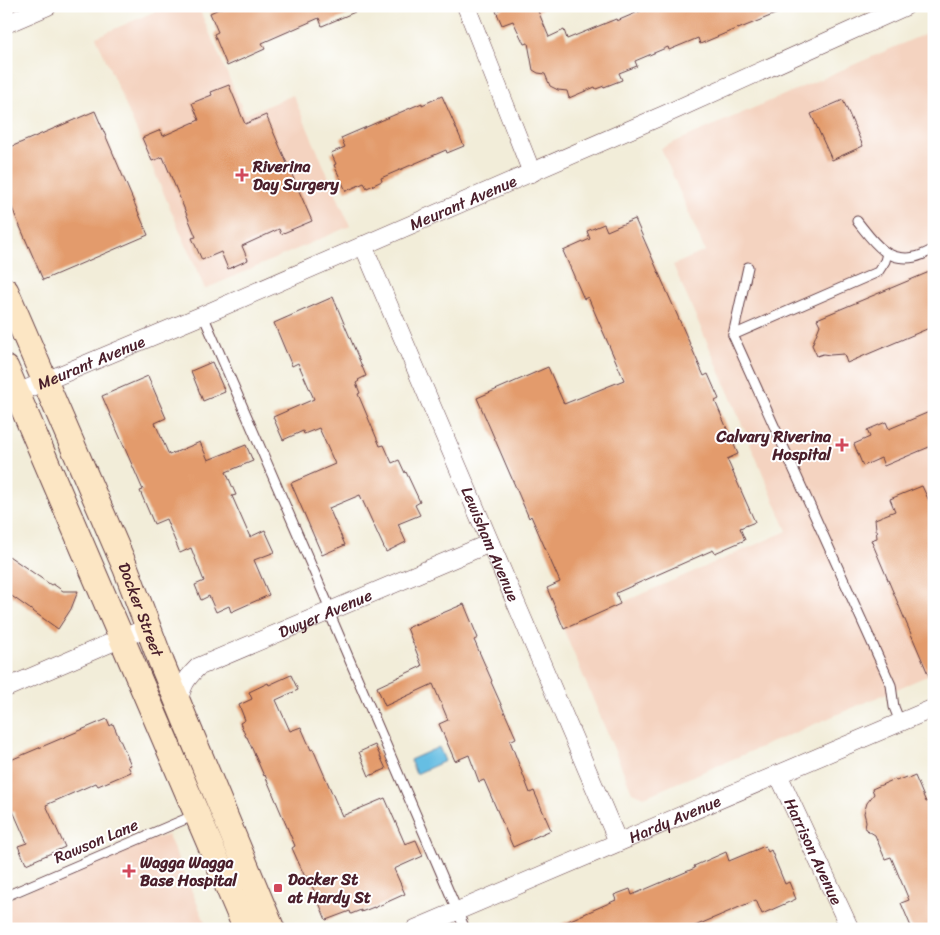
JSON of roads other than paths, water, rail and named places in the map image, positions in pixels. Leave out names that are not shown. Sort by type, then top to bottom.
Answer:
[{"type":"main road","name":"Docker Street","points":[[6,291],[126,569],[162,664],[272,929]]},
{"type":"main road","name":"Docker Street","points":[[6,368],[246,929]]},
{"type":"street","points":[[6,24],[48,6]]},
{"type":"street","points":[[466,6],[532,173]]},
{"type":"street","name":"Meurant Avenue","points":[[17,393],[204,315],[532,173],[906,6]]},
{"type":"street","name":"Lewisham Avenue","points":[[363,245],[618,842]]},
{"type":"street","name":"Dwyer Avenue","points":[[178,703],[187,677],[198,667],[490,543]]},
{"type":"street","points":[[6,688],[149,627]]},
{"type":"street","name":"Hardy Avenue","points":[[415,929],[934,708]]},
{"type":"street","name":"Harrison Avenue","points":[[778,774],[850,929]]},
{"type":"lane","points":[[857,221],[886,254],[907,258],[917,257],[934,249]]},
{"type":"lane","points":[[733,335],[878,272],[882,267],[886,254]]},
{"type":"lane","points":[[748,267],[733,335],[891,685],[894,707],[900,722]]},
{"type":"lane","points":[[204,315],[465,929]]},
{"type":"lane","name":"Rawson Lane","points":[[6,896],[197,814]]},
{"type":"water","points":[[439,747],[445,761],[416,774],[410,760]]},
{"type":"place","name":"Riverina Day Surgery","points":[[242,175]]},
{"type":"place","name":"Calvary Riverina Hospital","points":[[842,445]]},
{"type":"place","name":"Wagga Wagga Base Hospital","points":[[129,871]]},
{"type":"place","name":"Docker St at Hardy St","points":[[278,888]]}]
